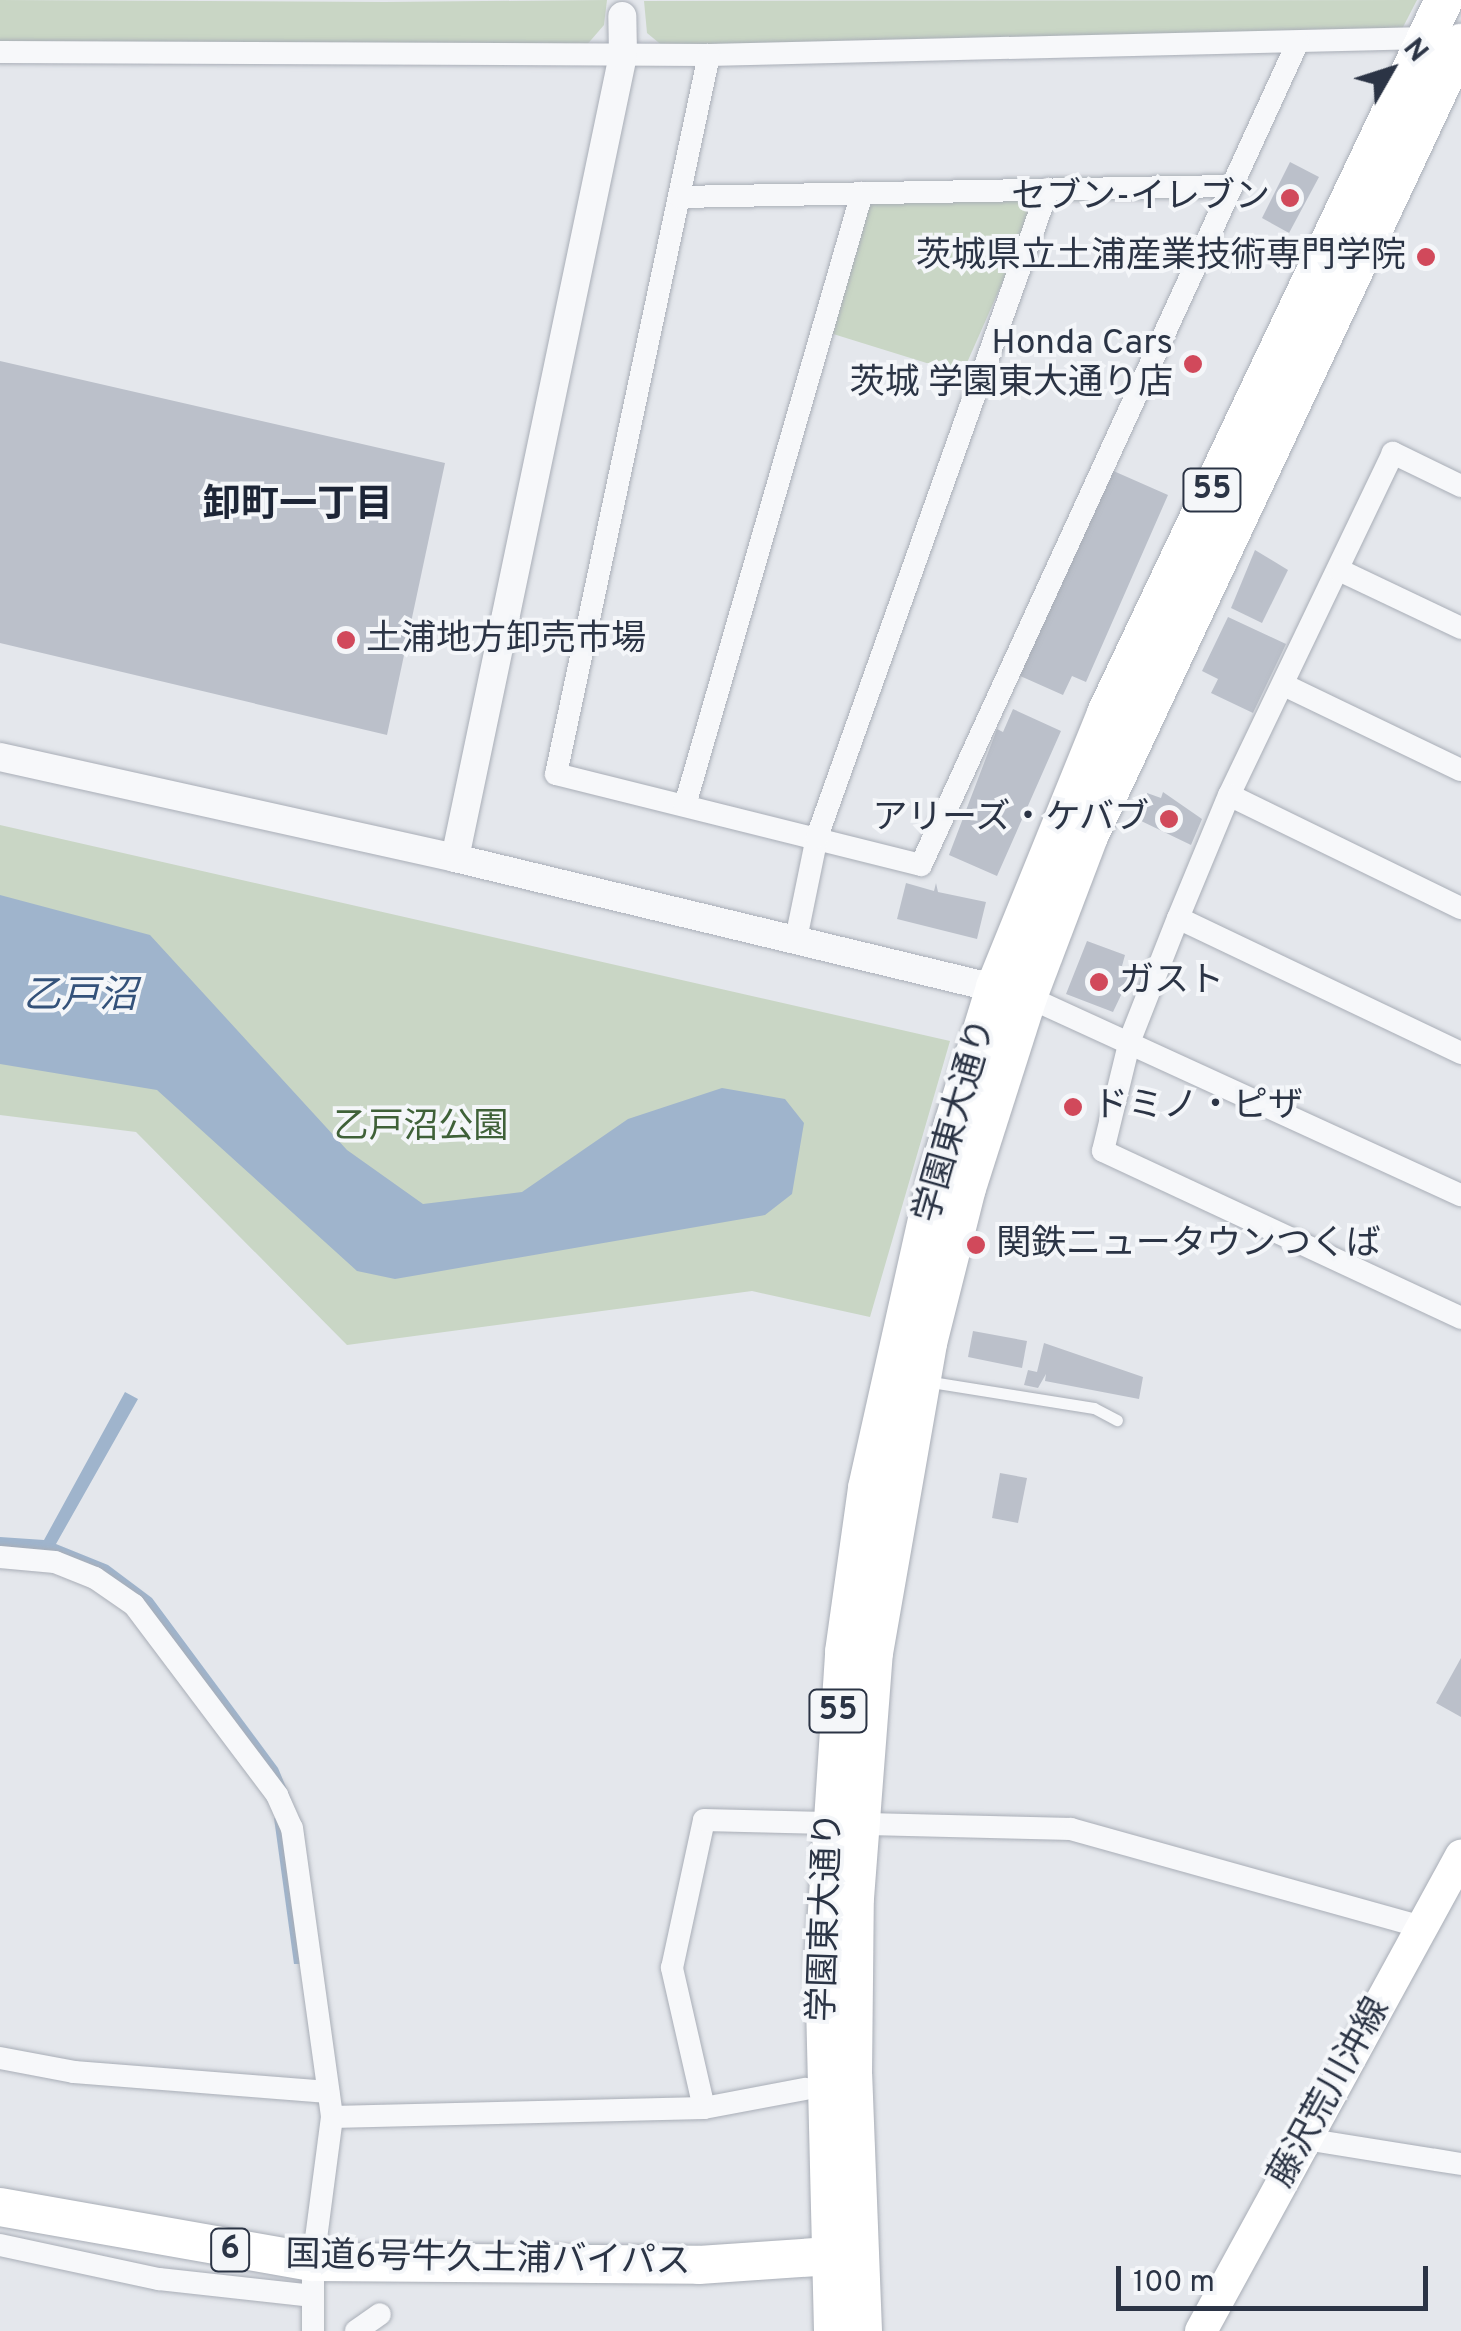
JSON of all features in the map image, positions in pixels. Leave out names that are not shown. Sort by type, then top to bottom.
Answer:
[{"type":"main road","name":"学園東大通り","points":[[863,2331],[845,2255],[824,2084],[867,1488],[937,1176],[1012,992],[1134,732],[1443,40],[1444,0]]},
{"type":"main road","name":"学園東大通り","points":[[844,1824],[920,1381],[1012,992]]},
{"type":"main road","name":"藤沢荒川沖線","points":[[1201,2331],[1461,1856]]},
{"type":"main road","name":"国道6号牛久土浦バイパス","points":[[0,2207],[313,2279],[845,2255]]},
{"type":"main road","name":"学園東大通り","points":[[833,2331],[845,2255]]},
{"type":"street","points":[[454,858],[623,55],[622,16]]},
{"type":"street","points":[[0,52],[709,55],[1443,40]]},
{"type":"street","points":[[709,55],[556,774],[921,865],[1298,42]]},
{"type":"street","points":[[680,196],[1230,186]]},
{"type":"street","points":[[796,939],[817,837],[1048,188]]},
{"type":"street","points":[[685,805],[862,193]]},
{"type":"street","points":[[1461,486],[1393,453],[1229,795],[1130,1040],[1103,1151],[1461,1318]]},
{"type":"street","points":[[1339,570],[1461,628]]},
{"type":"street","points":[[1284,685],[1461,770]]},
{"type":"street","points":[[0,757],[454,858],[1012,992],[1130,1040],[1461,1195]]},
{"type":"street","points":[[1229,795],[1461,908]]},
{"type":"street","points":[[1178,918],[1461,1053]]},
{"type":"street","points":[[0,1557],[55,1562],[95,1578],[134,1604],[277,1795],[292,1828],[332,2117],[313,2279],[313,2331]]},
{"type":"street","points":[[704,2108],[672,1968],[704,1820],[1071,1829],[1422,1927]]},
{"type":"street","points":[[0,2058],[74,2072],[328,2092]]},
{"type":"street","points":[[332,2117],[704,2108],[805,2089]]},
{"type":"street","points":[[1305,2139],[1461,2164]]},
{"type":"street","points":[[0,2245],[160,2279],[313,2279]]},
{"type":"street","points":[[356,2331],[380,2314]]},
{"type":"lane","points":[[920,1381],[1094,1408],[1117,1420]]},
{"type":"green space","points":[[0,0],[607,0],[604,25],[585,47],[0,42]]},
{"type":"green space","points":[[1417,0],[1402,29],[664,47],[647,33],[644,1]]},
{"type":"green space","points":[[1042,193],[962,374],[830,333],[866,198]]},
{"type":"green space","name":"乙戸沼公園","points":[[0,825],[950,1041],[870,1317],[752,1291],[347,1345],[136,1132],[0,1115]]},
{"type":"water","name":"乙戸沼","points":[[0,895],[150,935],[347,1150],[423,1204],[522,1192],[628,1119],[722,1088],[785,1099],[804,1123],[792,1194],[765,1215],[395,1279],[357,1271],[157,1090],[0,1064]]},
{"type":"water","points":[[125,1392],[138,1399],[56,1544],[108,1565],[152,1598],[278,1768],[301,1823],[307,1964],[294,1964],[274,1818],[299,1822],[145,1608],[0,1550],[0,1537],[44,1540]]},
{"type":"building","name":"セブン-イレブン","points":[[1290,162],[1319,177],[1289,233],[1262,218]]},
{"type":"building","points":[[0,361],[445,463],[387,735],[0,643]]},
{"type":"building","points":[[1109,469],[1168,495],[1086,682],[1072,676],[1063,695],[1018,675]]},
{"type":"building","points":[[1255,550],[1288,570],[1262,623],[1231,608]]},
{"type":"building","points":[[1228,617],[1286,644],[1253,713],[1211,693],[1218,679],[1202,671]]},
{"type":"building","points":[[1013,709],[1061,731],[997,876],[949,855],[997,729],[1003,732]]},
{"type":"building","name":"アリーズ・ケバブ","points":[[1163,792],[1202,819],[1191,845],[1137,819],[1147,793],[1161,798]]},
{"type":"building","points":[[906,883],[934,891],[936,883],[938,892],[986,902],[977,939],[897,919]]},
{"type":"building","name":"ガスト","points":[[1087,941],[1125,955],[1122,966],[1133,970],[1113,1012],[1066,994]]},
{"type":"building","points":[[973,1331],[1027,1341],[1022,1368],[968,1357]]},
{"type":"building","points":[[1044,1343],[1143,1377],[1139,1399],[1045,1381],[1046,1374],[1038,1388],[1024,1385],[1028,1370],[1037,1372]]},
{"type":"building","points":[[1000,1473],[1027,1478],[1018,1523],[992,1518]]},
{"type":"building","points":[[1461,1658],[1461,1717],[1436,1703]]},
{"type":"place","name":"セブン-イレブン","points":[[1290,198]]},
{"type":"place","name":"茨城県立土浦産業技術専門学院","points":[[1426,257]]},
{"type":"place","name":"Honda Cars 茨城 学園東大通り店","points":[[1193,364]]},
{"type":"place","name":"土浦地方卸売市場","points":[[346,640]]},
{"type":"place","name":"アリーズ・ケバブ","points":[[1169,819]]},
{"type":"place","name":"ガスト","points":[[1099,982]]},
{"type":"place","name":"ドミノ・ピザ","points":[[1073,1107]]},
{"type":"place","name":"関鉄ニュータウンつくば","points":[[976,1245]]},
{"type":"district","name":"卸町一丁目","points":[[298,507]]}]
